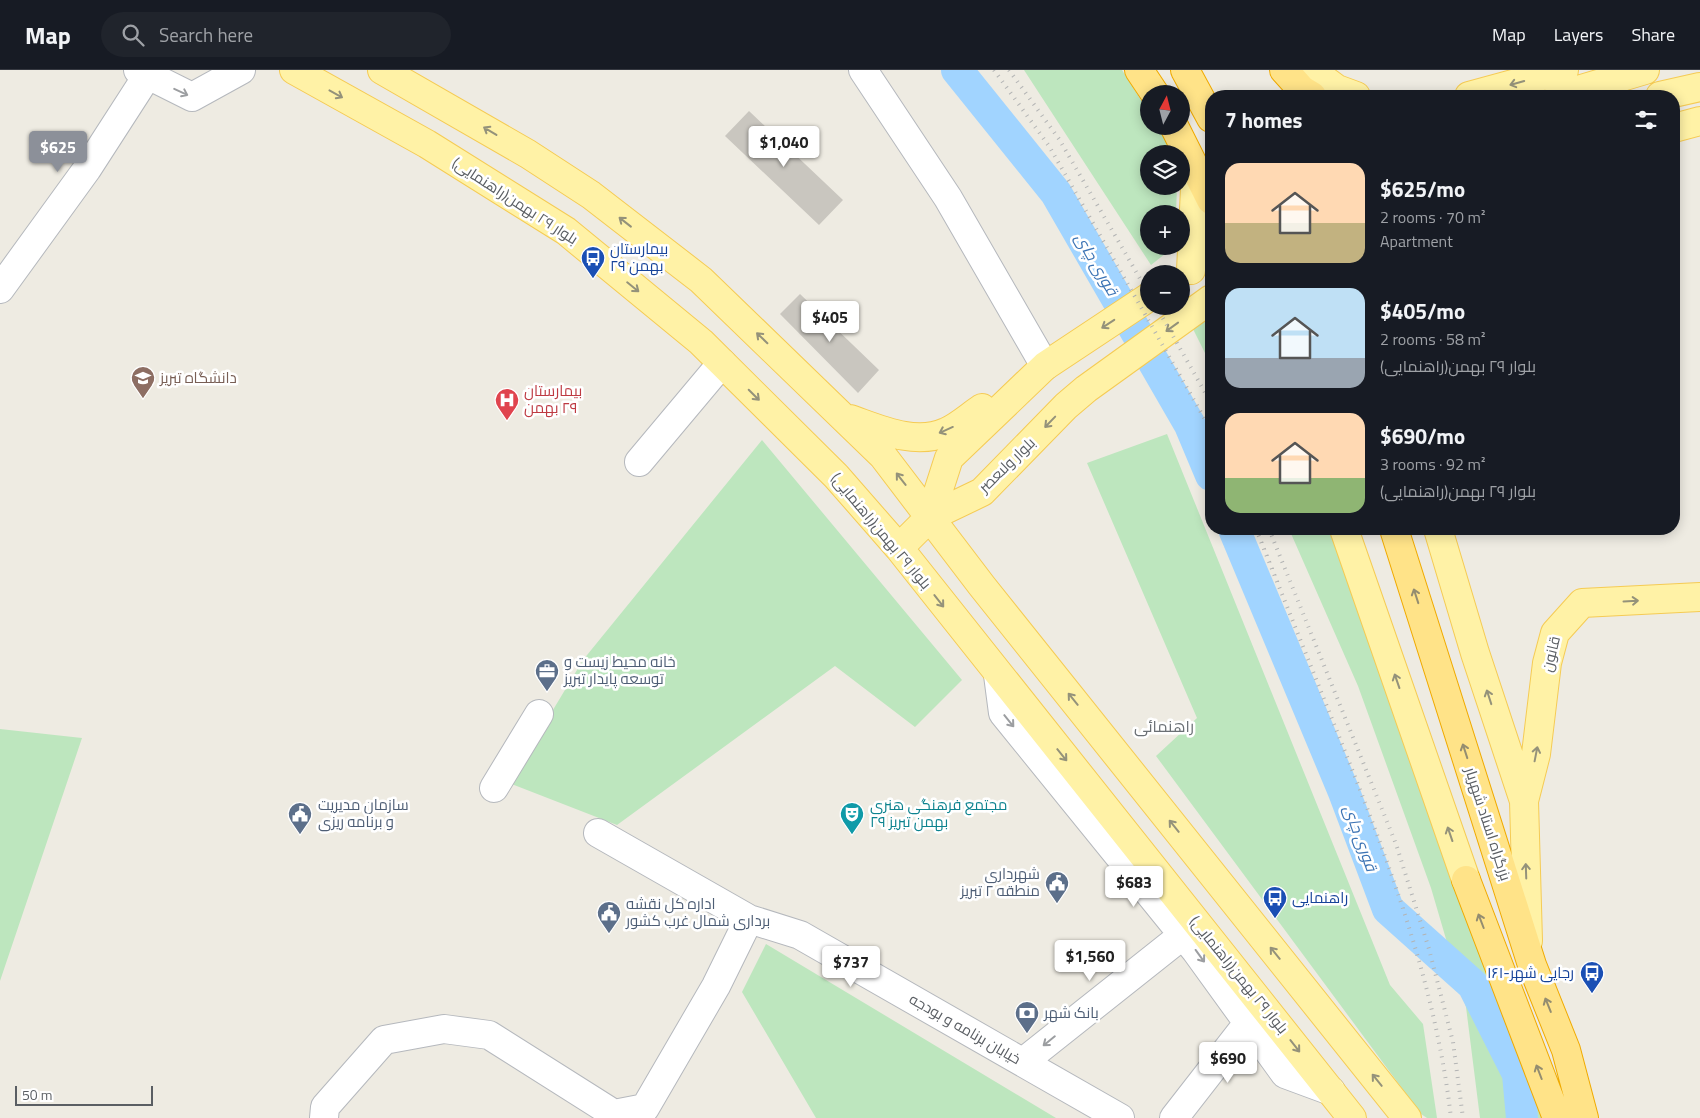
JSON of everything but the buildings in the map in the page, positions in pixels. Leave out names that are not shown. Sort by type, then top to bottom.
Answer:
[{"type":"highway","points":[[1139,70],[1149,85]]},
{"type":"highway","points":[[1185,70],[1205,107]]},
{"type":"highway","points":[[1273,70],[1278,90]]},
{"type":"highway","points":[[1284,70],[1302,90]]},
{"type":"highway","points":[[1179,135],[1205,188]]},
{"type":"highway","name":"بزرگراه استاد شهریار","points":[[1396,535],[1529,955],[1566,1050],[1584,1118]]},
{"type":"highway","points":[[1466,880],[1557,1118]]},
{"type":"highway","points":[[1566,1050],[1588,1092],[1597,1118]]},
{"type":"main road","name":"بلوار ٢٩ بهمن(راهنمایی)","points":[[294,70],[426,144],[566,231],[701,342],[836,476],[898,548],[1352,1118]]},
{"type":"main road","points":[[382,70],[448,106],[528,154],[591,195],[701,280],[883,456],[982,586],[1407,1118]]},
{"type":"main road","points":[[1310,70],[1340,90]]},
{"type":"main road","points":[[1491,90],[1564,70]]},
{"type":"main road","points":[[1578,90],[1644,70]]},
{"type":"main road","points":[[1680,92],[1700,87]]},
{"type":"main road","points":[[426,144],[448,106]]},
{"type":"main road","points":[[1680,126],[1700,121]]},
{"type":"main road","points":[[1194,268],[1196,169]]},
{"type":"main road","points":[[843,416],[890,434],[919,437],[945,433],[1140,303]]},
{"type":"main road","name":"بلوار ولىعصر","points":[[930,517],[982,492],[1066,406],[1086,389],[1205,303]]},
{"type":"main road","points":[[898,548],[930,517],[949,458],[1045,366]]},
{"type":"main road","points":[[1346,535],[1466,880]]},
{"type":"main road","points":[[1440,535],[1475,653],[1524,801],[1529,955]]},
{"type":"main road","name":"قانون","points":[[1524,801],[1536,754],[1547,663],[1554,633],[1582,603],[1700,597]]},
{"type":"main road","points":[[1331,1091],[1335,1118]]},
{"type":"street","points":[[0,289],[87,169],[142,73],[192,97],[242,70]]},
{"type":"street","points":[[863,70],[948,198],[1045,366]]},
{"type":"street","points":[[639,462],[722,363]]},
{"type":"street","points":[[998,675],[1003,713],[1183,935],[1285,1074],[1331,1091]]},
{"type":"street","points":[[494,788],[538,714]]},
{"type":"street","name":"خیابان برنامه و بودجه","points":[[598,833],[749,919],[800,935],[1120,1118]]},
{"type":"street","points":[[324,1118],[325,1107],[384,1040],[444,1029],[489,1036],[614,1114],[645,1108],[716,986],[749,919]]},
{"type":"street","points":[[1023,1062],[1183,935]]},
{"type":"street","points":[[1174,1118],[1248,1023]]},
{"type":"green space","points":[[1024,70],[1122,70],[1140,99],[1140,135],[1162,135],[1169,145],[1140,145],[1140,195],[1177,195],[1176,205],[1140,205],[1140,248]]},
{"type":"green space","points":[[1144,255],[1164,255],[1151,265]]},
{"type":"green space","points":[[1205,308],[1205,353],[1187,317]]},
{"type":"green space","points":[[1167,434],[1205,528],[1205,535],[1208,535],[1390,985],[1423,1024],[1437,1118],[1427,1118],[1421,1114],[1156,756],[1197,718],[1087,463]]},
{"type":"green space","points":[[762,440],[962,680],[915,727],[835,666],[617,825],[509,783],[583,660]]},
{"type":"green space","points":[[1292,535],[1339,535],[1551,1118],[1480,1118],[1466,1007],[1431,888],[1358,686]]},
{"type":"green space","points":[[0,729],[82,738],[0,981]]},
{"type":"green space","points":[[766,944],[1056,1118],[816,1118],[742,992]]},
{"type":"waterway","name":"قوری چای","points":[[957,70],[1056,193],[1190,425],[1205,461]]},
{"type":"waterway","name":"قوری چای","points":[[1237,535],[1344,792],[1388,909],[1473,985],[1518,1074],[1522,1118]]},
{"type":"railway","points":[[994,70],[1049,146],[1205,419]]},
{"type":"railway","points":[[1009,70],[1059,139],[1140,278]]},
{"type":"railway","points":[[1161,315],[1205,392]]},
{"type":"railway","points":[[1258,535],[1393,878],[1422,973],[1434,1020],[1451,1118]]},
{"type":"railway","points":[[1271,535],[1396,844],[1429,949],[1453,1042],[1463,1118]]},
{"type":"place","name":"بیمارستان ۲۹ بهمن","points":[[593,279]]},
{"type":"place","name":"دانشگاه تبریز","points":[[143,399]]},
{"type":"place","name":"بیمارستان ٢٩ بهمن","points":[[507,421]]},
{"type":"place","name":"خانه محیط زیست و توسعه پایدار تبریز","points":[[547,692]]},
{"type":"place","name":"سازمان مدیریت و برنامه ریزی","points":[[300,835]]},
{"type":"place","name":"مجتمع فرهنگی هنری ۲۹ بهمن تبریز","points":[[852,835]]},
{"type":"place","name":"شهرداری منطقه ۲ تبریز","points":[[1057,904]]},
{"type":"place","name":"راهنمایی","points":[[1275,919]]},
{"type":"place","name":"اداره کل نقشه برداری شمال غرب کشور","points":[[609,934]]},
{"type":"place","name":"۱۶۱-رجایی شهر","points":[[1592,994]]},
{"type":"place","name":"بانک شهر","points":[[1027,1034]]},
{"type":"district","name":"راهنمائی","points":[[1164,726]]}]
